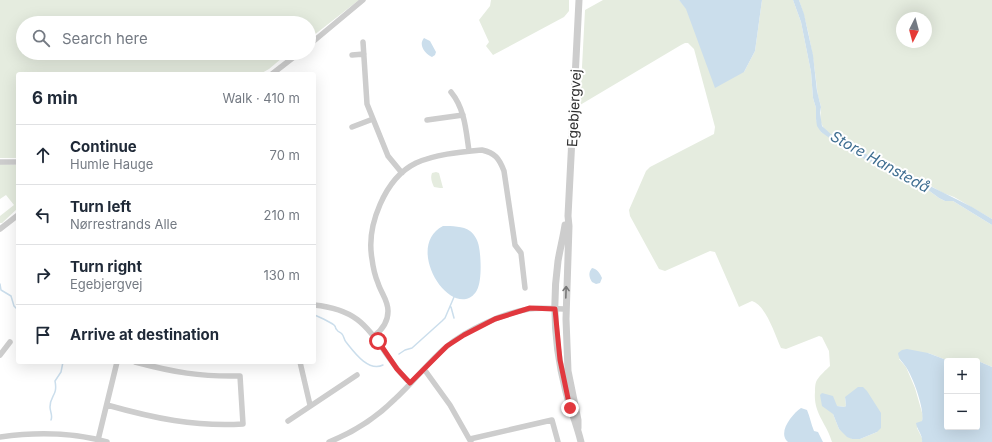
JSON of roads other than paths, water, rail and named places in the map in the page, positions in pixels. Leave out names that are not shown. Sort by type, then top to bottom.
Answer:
[{"type":"street","points":[[316,39],[363,0]]},
{"type":"street","name":"Egebjergvej","points":[[578,428],[578,420],[568,371],[566,309],[569,226],[568,216],[579,0]]},
{"type":"street","points":[[363,42],[367,104],[388,156],[402,173]]},
{"type":"street","points":[[352,54],[364,54]]},
{"type":"street","points":[[275,72],[290,60]]},
{"type":"street","points":[[451,92],[458,100],[463,115],[469,151]]},
{"type":"street","points":[[428,120],[463,115]]},
{"type":"street","points":[[352,127],[373,119]]},
{"type":"street","points":[[374,336],[380,331],[386,322],[388,311],[387,300],[378,283],[371,258],[373,224],[377,210],[392,183],[402,173],[416,163],[428,159],[482,150],[490,151],[500,161],[504,171],[515,245],[521,253],[525,288]]},
{"type":"street","points":[[0,162],[16,162]]},
{"type":"street","name":"Egebjergvej","points":[[568,216],[558,262],[555,309],[562,376],[581,442]]},
{"type":"street","points":[[0,229],[16,217]]},
{"type":"street","points":[[316,305],[341,310],[361,322],[374,336],[400,373],[410,383]]},
{"type":"street","points":[[329,442],[343,437],[375,417],[396,399],[447,346],[464,335],[495,319],[530,308],[566,309]]},
{"type":"street","points":[[555,309],[561,314],[563,348],[565,364],[568,371]]},
{"type":"street","points":[[0,355],[10,342]]},
{"type":"street","points":[[98,440],[117,364]]},
{"type":"street","points":[[107,405],[188,424],[243,424],[240,376],[218,377],[190,375],[143,364]]},
{"type":"street","points":[[300,364],[310,405]]},
{"type":"street","points":[[424,369],[450,405],[471,441],[552,420],[558,442]]},
{"type":"street","points":[[288,421],[357,375]]},
{"type":"street","points":[[0,437],[54,433],[107,442]]},
{"type":"water","points":[[679,0],[762,0],[755,51],[744,72],[715,88],[686,9]]},
{"type":"water","name":"Store Hanstedå","points":[[793,0],[799,0],[804,14],[813,55],[817,91],[821,107],[820,113],[822,126],[842,142],[972,207],[992,219],[992,225],[953,201],[945,201],[924,187],[848,151],[821,132],[817,126],[811,72],[801,22]]},
{"type":"water","points":[[424,38],[430,41],[436,52],[432,57],[423,49],[422,41]]},
{"type":"water","points":[[443,226],[467,229],[473,234],[478,243],[481,263],[479,286],[473,296],[466,299],[456,298],[447,292],[438,283],[432,271],[428,258],[428,246],[433,235]]},
{"type":"water","points":[[592,268],[597,270],[600,274],[602,278],[600,283],[596,284],[592,282],[589,273]]},
{"type":"water","points":[[907,349],[928,353],[944,359],[944,430],[980,430],[980,362],[992,367],[992,442],[922,442],[922,437],[916,423],[922,421],[922,409],[912,378],[900,359],[898,353]]},
{"type":"water","points":[[858,387],[863,387],[867,391],[881,413],[881,428],[877,432],[860,439],[852,439],[847,437],[839,429],[833,414],[822,406],[820,395],[822,393],[833,396],[837,406],[845,407],[845,397]]},
{"type":"water","points":[[801,408],[807,410],[814,431],[818,432],[823,442],[788,442],[785,438],[784,434],[787,424]]},
{"type":"waterway","points":[[0,284],[1,290],[11,296],[16,308]]},
{"type":"waterway","points":[[399,354],[412,348],[445,318],[454,297]]},
{"type":"waterway","points":[[451,307],[454,318]]},
{"type":"waterway","points":[[316,316],[334,325],[337,331],[343,335],[345,341],[362,360],[372,366],[383,365]]},
{"type":"waterway","points":[[51,420],[50,403],[55,393],[55,381],[61,372],[63,364]]}]
